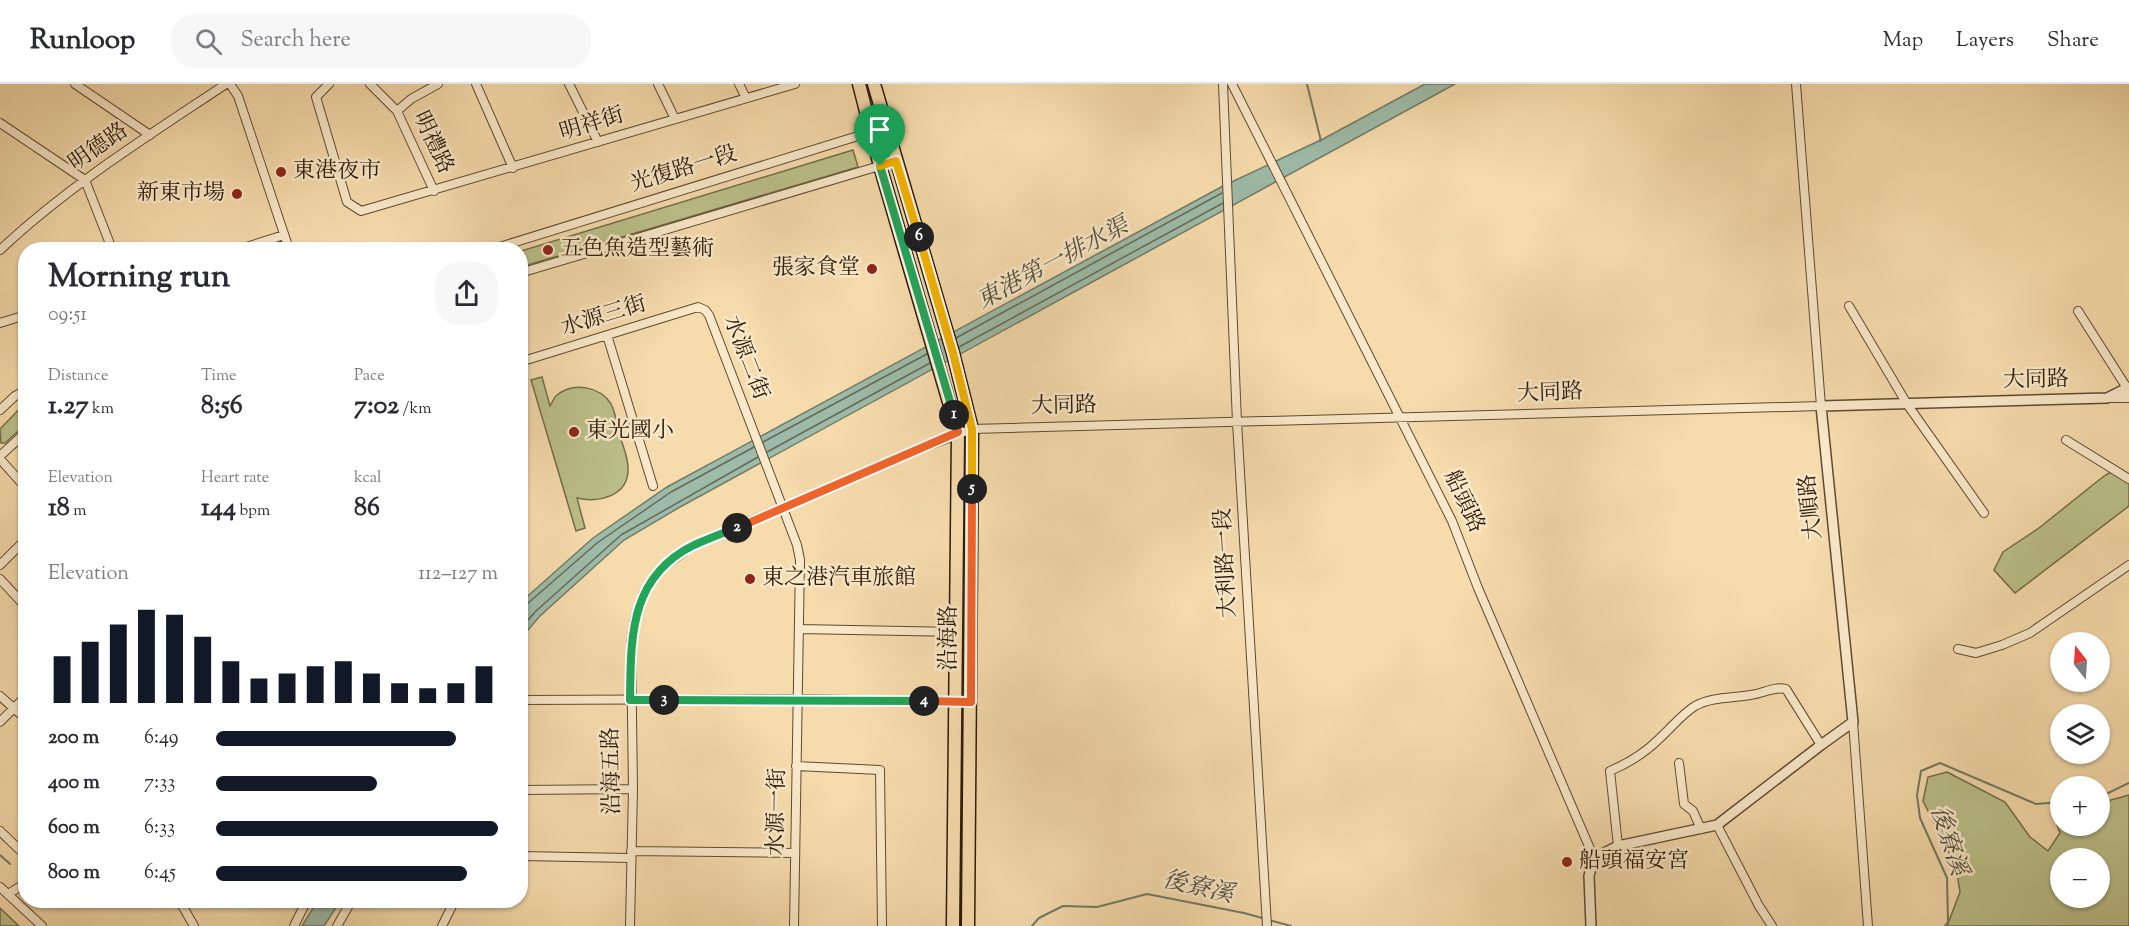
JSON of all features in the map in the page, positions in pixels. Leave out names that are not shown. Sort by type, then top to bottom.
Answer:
[{"type":"main road","points":[[859,84],[880,166]]},
{"type":"main road","points":[[874,84],[896,161]]},
{"type":"main road","name":"沿海路","points":[[896,161],[946,328],[972,429],[968,926]]},
{"type":"main road","name":"沿海路","points":[[880,166],[958,432],[958,632],[953,926]]},
{"type":"street","points":[[75,84],[150,135]]},
{"type":"street","points":[[228,84],[238,96],[286,242]]},
{"type":"street","name":"明德路","points":[[0,250],[85,180],[228,84]]},
{"type":"street","name":"明祥街","points":[[329,84],[316,97],[347,202],[361,211],[795,84]]},
{"type":"street","name":"明禮路","points":[[370,84],[397,111],[434,191]]},
{"type":"street","name":"明禮路","points":[[397,111],[411,99],[438,84]]},
{"type":"street","points":[[476,84],[513,168]]},
{"type":"street","points":[[569,84],[598,142]]},
{"type":"street","points":[[658,84],[675,119]]},
{"type":"street","points":[[739,84],[746,98]]},
{"type":"street","name":"大利路一段","points":[[1223,84],[1237,422],[1267,926]]},
{"type":"street","name":"船頭路","points":[[1232,84],[1452,521],[1478,588],[1594,858]]},
{"type":"street","name":"大順路","points":[[1796,84],[1821,406],[1853,722],[1868,926]]},
{"type":"street","points":[[0,123],[85,180],[109,242]]},
{"type":"street","name":"光復路一段","points":[[516,242],[887,127]]},
{"type":"street","points":[[528,271],[896,161]]},
{"type":"street","points":[[262,242],[284,235]]},
{"type":"street","points":[[1849,306],[1907,404],[1984,513]]},
{"type":"street","name":"水源三街","points":[[528,360],[698,307]]},
{"type":"street","name":"水源二街","points":[[698,307],[709,315],[783,508]]},
{"type":"street","points":[[2078,311],[2128,393]]},
{"type":"street","points":[[0,323],[18,317]]},
{"type":"street","points":[[607,335],[653,486]]},
{"type":"street","name":"大同路","points":[[972,429],[2107,398],[2128,393]]},
{"type":"street","points":[[0,410],[18,394]]},
{"type":"street","name":"沿海五路","points":[[630,926],[633,789],[631,643],[635,618],[643,594],[659,570],[692,546],[958,432],[972,429]]},
{"type":"street","points":[[18,440],[0,458],[18,479]]},
{"type":"street","points":[[2066,440],[2129,479]]},
{"type":"street","points":[[783,508],[797,545],[800,560],[798,699]]},
{"type":"street","points":[[0,566],[18,547]]},
{"type":"street","points":[[1958,649],[1976,653],[2030,633],[2129,565]]},
{"type":"street","points":[[0,579],[18,598]]},
{"type":"street","points":[[799,629],[958,632]]},
{"type":"street","points":[[1618,846],[1610,771],[1644,753],[1683,714],[1697,705],[1715,699],[1753,695],[1779,688],[1786,689],[1821,745]]},
{"type":"street","points":[[0,696],[18,712]]},
{"type":"street","points":[[528,700],[798,699],[971,702]]},
{"type":"street","name":"水源一街","points":[[794,926],[798,699]]},
{"type":"street","points":[[0,722],[18,704]]},
{"type":"street","points":[[1591,926],[1589,876],[1594,858],[1618,846],[1717,825],[1853,722]]},
{"type":"street","points":[[1678,763],[1684,804],[1693,811],[1701,829]]},
{"type":"street","points":[[796,766],[880,770],[882,926]]},
{"type":"street","points":[[528,790],[633,789]]},
{"type":"street","points":[[1717,825],[1759,906],[1772,926]]},
{"type":"street","points":[[0,831],[18,848]]},
{"type":"street","points":[[528,856],[795,853]]},
{"type":"street","points":[[0,887],[18,903]]},
{"type":"street","points":[[8,894],[18,888]]},
{"type":"street","points":[[23,908],[42,926]]},
{"type":"street","points":[[184,908],[194,926]]},
{"type":"street","points":[[294,926],[304,908]]},
{"type":"street","points":[[337,926],[347,908]]},
{"type":"street","points":[[441,926],[450,908]]},
{"type":"green space","points":[[853,150],[858,167],[528,265],[528,249]]},
{"type":"green space","points":[[542,377],[550,406],[557,395],[578,387],[593,390],[606,398],[614,411],[627,460],[627,478],[618,491],[603,498],[577,498],[585,528],[576,531],[531,380]]},
{"type":"green space","points":[[18,410],[18,431],[5,443],[1,443],[0,429]]},
{"type":"green space","points":[[2118,468],[2129,475],[2129,506],[2015,593],[1994,570],[2003,552],[2039,528],[2104,476]]},
{"type":"green space","points":[[1947,772],[2005,802],[2030,837],[2048,851],[2050,848],[2058,836],[2110,836],[2110,800],[2129,795],[2129,926],[1947,926],[1960,892],[1956,867],[1923,801],[1928,777]]},
{"type":"green space","points":[[0,908],[19,926],[0,926]]},
{"type":"water","points":[[1425,84],[1455,84],[680,507],[624,540],[540,616],[528,630],[528,596],[593,538],[667,487],[1223,186],[1323,139]]},
{"type":"water","points":[[313,908],[336,908],[324,926],[302,926]]},
{"type":"waterway","points":[[1307,84],[1321,141]]},
{"type":"waterway","name":"後寮溪","points":[[1945,926],[1948,922],[1947,878],[1920,818],[1917,795],[1921,771],[1940,763],[2036,804],[2050,803]]},
{"type":"waterway","name":"後寮溪","points":[[2110,792],[2129,783]]},
{"type":"waterway","points":[[0,855],[10,864]]},
{"type":"waterway","name":"後寮溪","points":[[1032,926],[1039,918],[1063,906],[1097,907],[1147,894],[1244,913],[1291,926]]},
{"type":"place","name":"東港夜市","points":[[281,172]]},
{"type":"place","name":"新東市場","points":[[237,194]]},
{"type":"place","name":"五色魚造型藝術","points":[[548,250]]},
{"type":"place","name":"張家食堂","points":[[872,269]]},
{"type":"place","name":"東光國小","points":[[574,432]]},
{"type":"place","name":"東之港汽車旅館","points":[[750,579]]},
{"type":"place","name":"船頭福安宮","points":[[1567,862]]},
{"type":"route","points":[[896,161],[953,353],[972,429],[971,702],[798,699],[630,700],[631,643],[635,618],[643,594],[659,570],[692,546],[958,432],[880,166],[896,161]]},
{"type":"water label","name":"東港第一排水渠","points":[[1053,264]]}]
